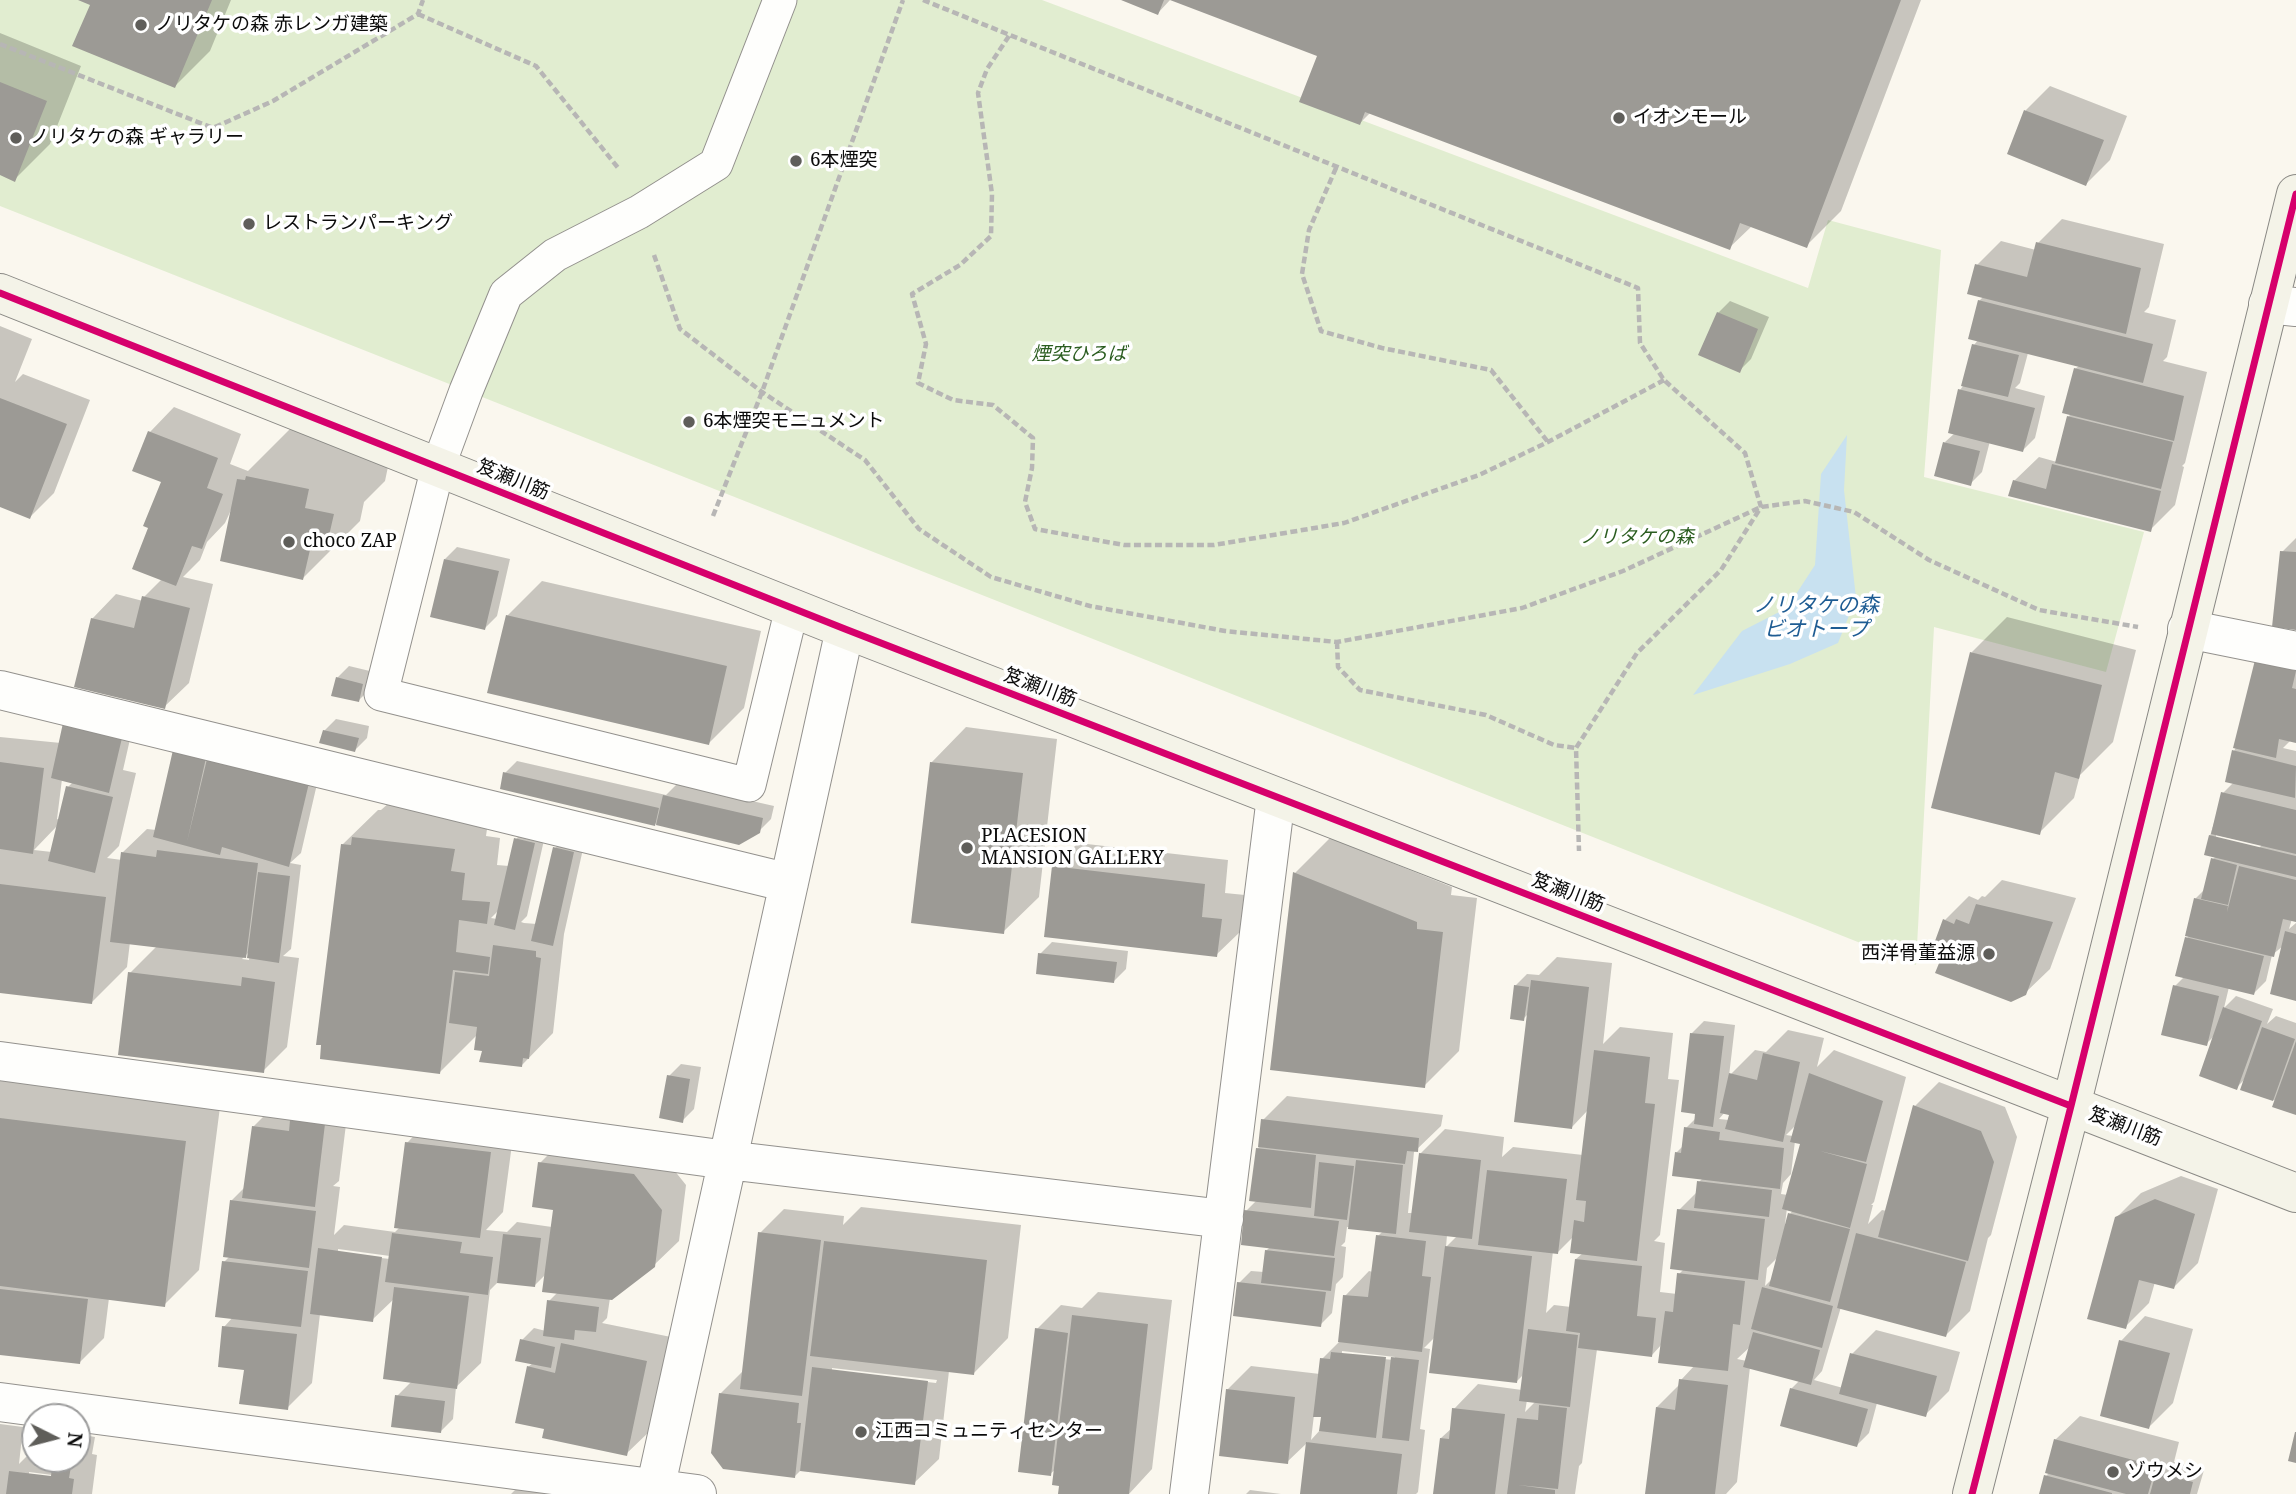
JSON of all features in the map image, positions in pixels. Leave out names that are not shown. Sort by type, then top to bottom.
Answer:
[{"type":"street","points":[[1972,1494],[2071,1106],[2187,629],[2282,306],[2296,194]]},
{"type":"street","name":"笈瀬川筋","points":[[0,293],[845,629],[2296,1193]]},
{"type":"street","points":[[654,1491],[845,629]]},
{"type":"street","points":[[2187,629],[2296,651]]},
{"type":"street","points":[[0,690],[789,883]]},
{"type":"street","points":[[1189,1494],[1276,797]]},
{"type":"street","points":[[0,1061],[727,1160],[1224,1219]]},
{"type":"street","points":[[0,1402],[654,1491],[697,1494]]},
{"type":"lane","points":[[780,0],[716,164],[639,212],[555,254],[506,294],[438,467],[381,694],[749,785],[792,608]]},
{"type":"path","points":[[0,44],[213,128],[273,101],[418,14],[423,0]]},
{"type":"path","points":[[713,516],[762,392],[903,0]]},
{"type":"path","points":[[923,0],[1638,288],[1640,343],[1664,380],[1745,453],[1761,507],[1721,570],[1637,653],[1576,748],[1579,851]]},
{"type":"path","points":[[1009,36],[987,69],[978,93],[992,194],[992,236],[960,265],[912,294],[926,344],[918,383],[953,400],[993,405],[1032,438],[1032,468],[1025,502],[1035,529],[1124,545],[1214,545],[1344,523],[1479,475],[1548,442],[1664,380]]},
{"type":"path","points":[[1336,167],[1309,230],[1302,274],[1321,331],[1382,348],[1491,370],[1548,442]]},
{"type":"path","points":[[762,392],[865,460],[919,529],[992,577],[1090,606],[1225,631],[1337,642],[1522,608],[1623,571],[1761,507],[1805,501],[1854,512],[1929,559],[2039,610],[2145,628]]},
{"type":"path","points":[[1337,642],[1338,667],[1360,690],[1486,715],[1554,745],[1576,748]]},
{"type":"green space","name":"ノリタケの森","points":[[0,0],[1042,0],[1808,288],[1828,220],[1941,250],[1924,477],[2144,532],[2106,672],[1934,627],[1916,965],[0,206]]},
{"type":"water","name":"ノリタケの森 ビオトープ","points":[[1847,435],[1844,490],[1856,598],[1838,643],[1790,664],[1693,695],[1742,631],[1787,608],[1815,565],[1821,474]]},
{"type":"building","name":"ノリタケの森 赤レンガ建築","points":[[78,0],[212,0],[175,88],[72,46],[90,5]]},
{"type":"building","points":[[1121,0],[1164,0],[1158,15]]},
{"type":"building","name":"イオンモール","points":[[1170,0],[1901,0],[1807,248],[1740,223],[1730,250],[1365,112],[1360,125],[1299,102],[1317,56]]},
{"type":"building","name":"ノリタケの森 ギャラリー","points":[[0,82],[47,101],[15,182],[0,175]]},
{"type":"building","points":[[2024,110],[2104,140],[2086,186],[2007,154]]},
{"type":"building","points":[[2036,242],[2141,268],[2126,334],[1967,294],[1975,264],[2027,277]]},
{"type":"building","points":[[1978,300],[2153,344],[2143,383],[1968,339]]},
{"type":"building","points":[[1717,312],[1758,329],[1740,373],[1698,355]]},
{"type":"building","points":[[1972,344],[2019,355],[2008,397],[1961,386]]},
{"type":"building","points":[[2074,368],[2184,396],[2174,441],[2062,413]]},
{"type":"building","points":[[1958,389],[2035,408],[2023,452],[1948,433]]},
{"type":"building","points":[[0,398],[67,424],[30,519],[0,507]]},
{"type":"building","points":[[2067,416],[2173,442],[2161,489],[2055,463]]},
{"type":"building","points":[[148,431],[218,458],[207,488],[223,494],[202,549],[192,546],[176,586],[132,569],[148,528],[143,526],[161,482],[132,471]]},
{"type":"building","points":[[1943,442],[1980,451],[1971,486],[1934,476]]},
{"type":"building","points":[[2052,464],[2161,491],[2151,532],[2008,496],[2013,480],[2046,489]]},
{"type":"building","points":[[246,476],[309,489],[305,508],[334,514],[328,540],[313,537],[303,580],[220,561],[237,479],[245,480]]},
{"type":"building","points":[[2280,551],[2296,552],[2296,630],[2272,627]]},
{"type":"building","points":[[444,559],[499,571],[485,630],[430,617]]},
{"type":"building","points":[[142,596],[190,608],[165,709],[74,687],[91,618],[134,628]]},
{"type":"building","points":[[506,615],[727,666],[709,745],[487,693]]},
{"type":"building","points":[[1970,652],[2102,685],[2079,779],[2055,772],[2040,835],[1931,808]]},
{"type":"building","points":[[2255,660],[2296,671],[2292,688],[2296,689],[2296,743],[2279,739],[2276,758],[2233,748]]},
{"type":"building","points":[[336,677],[363,684],[359,702],[331,696]]},
{"type":"building","points":[[63,723],[122,738],[109,793],[51,778]]},
{"type":"building","points":[[323,730],[359,738],[355,752],[319,743]]},
{"type":"building","points":[[173,750],[206,758],[187,842],[207,759],[309,783],[289,867],[222,847],[220,855],[153,837]]},
{"type":"building","points":[[2232,750],[2296,766],[2295,798],[2225,782]]},
{"type":"building","points":[[0,762],[44,768],[33,854],[0,849]]},
{"type":"building","name":"PLACESION MANSION GALLERY","points":[[930,762],[1023,773],[1004,934],[911,923]]},
{"type":"building","points":[[503,772],[659,808],[655,826],[500,789]]},
{"type":"building","points":[[66,786],[113,797],[95,873],[48,861]]},
{"type":"building","points":[[2221,792],[2296,810],[2296,854],[2211,834]]},
{"type":"building","points":[[663,795],[763,818],[760,833],[739,845],[656,825]]},
{"type":"building","points":[[2209,835],[2296,856],[2296,877],[2204,855]]},
{"type":"building","points":[[352,837],[455,849],[451,871],[465,873],[462,900],[490,902],[487,924],[459,920],[456,952],[490,957],[488,974],[453,970],[440,1074],[320,1059],[321,1045],[316,1045],[341,844],[351,845]]},
{"type":"building","points":[[514,838],[535,843],[515,930],[494,925]]},
{"type":"building","points":[[553,847],[574,852],[553,946],[531,941]]},
{"type":"building","points":[[157,850],[258,863],[246,958],[110,942],[121,852],[156,857]]},
{"type":"building","points":[[2211,858],[2237,865],[2228,905],[2201,899]]},
{"type":"building","points":[[1052,866],[1205,884],[1202,917],[1222,919],[1217,957],[1044,937]]},
{"type":"building","points":[[2239,866],[2296,880],[2296,922],[2283,919],[2274,957],[2185,936],[2194,898],[2228,906],[2227,912]]},
{"type":"building","points":[[258,872],[290,876],[279,963],[247,958]]},
{"type":"building","points":[[1293,872],[1417,922],[1417,929],[1443,932],[1425,1088],[1270,1070]]},
{"type":"building","points":[[0,884],[106,897],[92,1004],[0,993]]},
{"type":"building","name":"西洋骨董益源","points":[[1976,904],[2053,922],[2026,995],[2011,1002],[1935,973],[1942,956],[1931,952],[1943,919],[1954,924],[1956,919],[1969,924]]},
{"type":"building","points":[[2285,931],[2296,934],[2296,1001],[2270,994]]},
{"type":"building","points":[[2185,937],[2264,956],[2254,995],[2175,976]]},
{"type":"building","points":[[493,945],[536,951],[536,957],[541,958],[529,1059],[523,1058],[522,1067],[479,1062],[482,1051],[474,1050],[477,1027],[449,1023],[455,972],[489,976]]},
{"type":"building","points":[[1038,953],[1117,962],[1114,983],[1036,974]]},
{"type":"building","points":[[128,972],[241,986],[242,977],[275,982],[264,1073],[118,1055]]},
{"type":"building","points":[[1531,980],[1589,987],[1572,1129],[1514,1122]]},
{"type":"building","points":[[1514,985],[1529,987],[1524,1021],[1510,1019]]},
{"type":"building","points":[[2173,985],[2219,996],[2207,1046],[2161,1035]]},
{"type":"building","points":[[2223,1007],[2262,1021],[2237,1090],[2199,1076]]},
{"type":"building","points":[[2262,1027],[2295,1039],[2273,1101],[2240,1090]]},
{"type":"building","points":[[1690,1033],[1724,1036],[1713,1127],[1694,1124],[1695,1114],[1681,1112]]},
{"type":"building","points":[[2296,1041],[2296,1115],[2272,1107]]},
{"type":"building","points":[[1594,1050],[1650,1057],[1645,1103],[1655,1104],[1637,1261],[1570,1253],[1574,1220],[1584,1222],[1586,1201],[1576,1200]]},
{"type":"building","points":[[1763,1053],[1800,1062],[1783,1142],[1725,1129],[1729,1115],[1720,1113],[1729,1073],[1757,1080]]},
{"type":"building","points":[[1809,1073],[1883,1101],[1866,1162],[1820,1151],[1867,1164],[1850,1228],[1782,1209],[1800,1144],[1790,1142]]},
{"type":"building","points":[[667,1075],[690,1079],[683,1123],[659,1118]]},
{"type":"building","points":[[1913,1105],[1981,1131],[1994,1162],[1968,1261],[1878,1237]]},
{"type":"building","points":[[0,1118],[186,1141],[165,1307],[0,1286]]},
{"type":"building","points":[[1261,1119],[1419,1138],[1418,1152],[1407,1151],[1405,1164],[1258,1147]]},
{"type":"building","points":[[290,1120],[325,1124],[315,1207],[242,1198],[252,1126],[289,1131]]},
{"type":"building","points":[[1684,1127],[1720,1132],[1719,1140],[1784,1148],[1780,1189],[1672,1176],[1675,1152],[1681,1153]]},
{"type":"building","points":[[405,1142],[491,1152],[480,1238],[394,1228]]},
{"type":"building","points":[[1256,1148],[1316,1155],[1311,1208],[1249,1201]]},
{"type":"building","points":[[1419,1153],[1481,1160],[1472,1239],[1409,1232]]},
{"type":"building","points":[[1356,1160],[1403,1165],[1396,1234],[1348,1229]]},
{"type":"building","points":[[538,1162],[634,1174],[662,1210],[655,1267],[612,1300],[542,1292],[553,1210],[532,1207]]},
{"type":"building","points":[[1319,1162],[1354,1166],[1347,1220],[1314,1216]]},
{"type":"building","points":[[1487,1170],[1567,1179],[1558,1254],[1478,1245]]},
{"type":"building","points":[[1697,1181],[1772,1190],[1769,1217],[1694,1208]]},
{"type":"building","points":[[2155,1199],[2195,1214],[2174,1289],[2139,1280],[2126,1329],[2087,1319],[2115,1217]]},
{"type":"building","points":[[230,1200],[316,1211],[309,1268],[223,1257]]},
{"type":"building","points":[[1677,1209],[1765,1219],[1758,1280],[1670,1269]]},
{"type":"building","points":[[1244,1210],[1339,1221],[1334,1256],[1241,1245]]},
{"type":"building","points":[[1788,1213],[1850,1229],[1830,1302],[1769,1286]]},
{"type":"building","points":[[758,1232],[821,1240],[802,1396],[740,1389]]},
{"type":"building","points":[[392,1233],[462,1242],[460,1253],[493,1257],[488,1295],[385,1282]]},
{"type":"building","points":[[1856,1233],[1966,1262],[1946,1337],[1837,1308]]},
{"type":"building","points":[[503,1234],[541,1238],[535,1287],[497,1283]]},
{"type":"building","points":[[1376,1235],[1426,1241],[1422,1276],[1431,1277],[1422,1352],[1338,1342],[1343,1295],[1368,1297]]},
{"type":"building","points":[[824,1241],[987,1260],[974,1375],[810,1356]]},
{"type":"building","points":[[1445,1246],[1532,1256],[1517,1383],[1429,1373]]},
{"type":"building","points":[[318,1248],[382,1257],[373,1322],[310,1314]]},
{"type":"building","points":[[1265,1250],[1335,1258],[1331,1291],[1261,1283]]},
{"type":"building","points":[[1575,1259],[1642,1266],[1637,1316],[1656,1318],[1652,1357],[1578,1348],[1580,1333],[1566,1331]]},
{"type":"building","points":[[222,1261],[308,1271],[301,1327],[215,1317]]},
{"type":"building","points":[[1677,1273],[1745,1281],[1740,1325],[1733,1324],[1728,1371],[1658,1363],[1665,1311],[1673,1312]]},
{"type":"building","points":[[1237,1282],[1326,1292],[1321,1327],[1233,1316]]},
{"type":"building","points":[[394,1287],[469,1296],[457,1389],[383,1379]]},
{"type":"building","points":[[1762,1287],[1833,1306],[1822,1348],[1751,1329]]},
{"type":"building","points":[[0,1289],[88,1299],[80,1364],[0,1355]]},
{"type":"building","points":[[547,1300],[599,1307],[596,1332],[575,1330],[574,1340],[543,1336]]},
{"type":"building","points":[[1072,1315],[1148,1324],[1129,1494],[1058,1494],[1059,1486],[1052,1485]]},
{"type":"building","points":[[222,1326],[297,1334],[288,1410],[239,1404],[244,1370],[218,1367]]},
{"type":"building","points":[[1035,1328],[1068,1333],[1051,1476],[1018,1472]]},
{"type":"building","points":[[1528,1329],[1578,1335],[1570,1407],[1519,1401]]},
{"type":"building","points":[[1753,1332],[1820,1350],[1811,1385],[1743,1367]]},
{"type":"building","points":[[520,1339],[555,1347],[551,1368],[515,1361]]},
{"type":"building","points":[[2119,1340],[2170,1353],[2149,1429],[2100,1416]]},
{"type":"building","points":[[561,1343],[647,1361],[627,1456],[542,1438],[544,1429],[515,1423],[527,1366],[555,1373]]},
{"type":"building","points":[[1331,1352],[1386,1357],[1376,1438],[1319,1431],[1321,1417],[1313,1417],[1320,1358],[1330,1359]]},
{"type":"building","points":[[1850,1353],[1937,1376],[1926,1417],[1839,1394]]},
{"type":"building","points":[[1391,1357],[1419,1360],[1409,1441],[1382,1438]]},
{"type":"building","points":[[812,1367],[928,1381],[915,1485],[800,1471]]},
{"type":"building","points":[[1679,1379],[1728,1385],[1715,1494],[1645,1494],[1656,1407],[1675,1410]]},
{"type":"building","points":[[1790,1388],[1868,1409],[1857,1447],[1780,1426]]},
{"type":"building","points":[[1226,1389],[1295,1397],[1288,1464],[1219,1456]]},
{"type":"building","points":[[719,1393],[799,1403],[797,1423],[801,1423],[795,1478],[723,1469],[711,1453]]},
{"type":"building","points":[[395,1395],[445,1401],[441,1433],[391,1427]]},
{"type":"building","points":[[1539,1405],[1567,1408],[1558,1489],[1518,1485],[1555,1490],[1555,1494],[1507,1494],[1517,1418],[1538,1420]]},
{"type":"building","points":[[1452,1408],[1505,1414],[1495,1494],[1433,1494],[1440,1438],[1449,1439]]},
{"type":"building","points":[[2296,1432],[2296,1463],[2288,1461]]},
{"type":"building","points":[[2054,1439],[2156,1466],[2148,1494],[2126,1494],[2045,1473]]},
{"type":"building","points":[[1306,1442],[1402,1454],[1397,1494],[1300,1494]]},
{"type":"building","points":[[9,1471],[51,1476],[51,1473],[70,1473],[69,1478],[74,1479],[72,1494],[6,1494]]},
{"type":"building","points":[[2156,1472],[2193,1482],[2190,1494],[2150,1494]]},
{"type":"building","points":[[2044,1475],[2112,1493],[2112,1494],[2039,1494]]},
{"type":"cycle path","points":[[1972,1494],[2071,1106],[2296,194]]},
{"type":"cycle path","points":[[0,293],[845,629],[2071,1106]]},
{"type":"place","name":"ノリタケの森 赤レンガ建築","points":[[141,25]]},
{"type":"place","name":"イオンモール","points":[[1619,118]]},
{"type":"place","name":"ノリタケの森 ギャラリー","points":[[16,138]]},
{"type":"place","name":"6本煙突","points":[[796,161]]},
{"type":"place","name":"レストランパーキング","points":[[249,224]]},
{"type":"place","name":"6本煙突モニュメント","points":[[689,422]]},
{"type":"place","name":"choco ZAP","points":[[289,542]]},
{"type":"place","name":"PLACESION MANSION GALLERY","points":[[967,848]]},
{"type":"place","name":"西洋骨董益源","points":[[1989,954]]},
{"type":"place","name":"江西コミュニティセンター","points":[[861,1432]]},
{"type":"place","name":"ゾウメシ","points":[[2113,1472]]},
{"type":"park label","name":"煙突ひろば","points":[[1079,355]]}]
